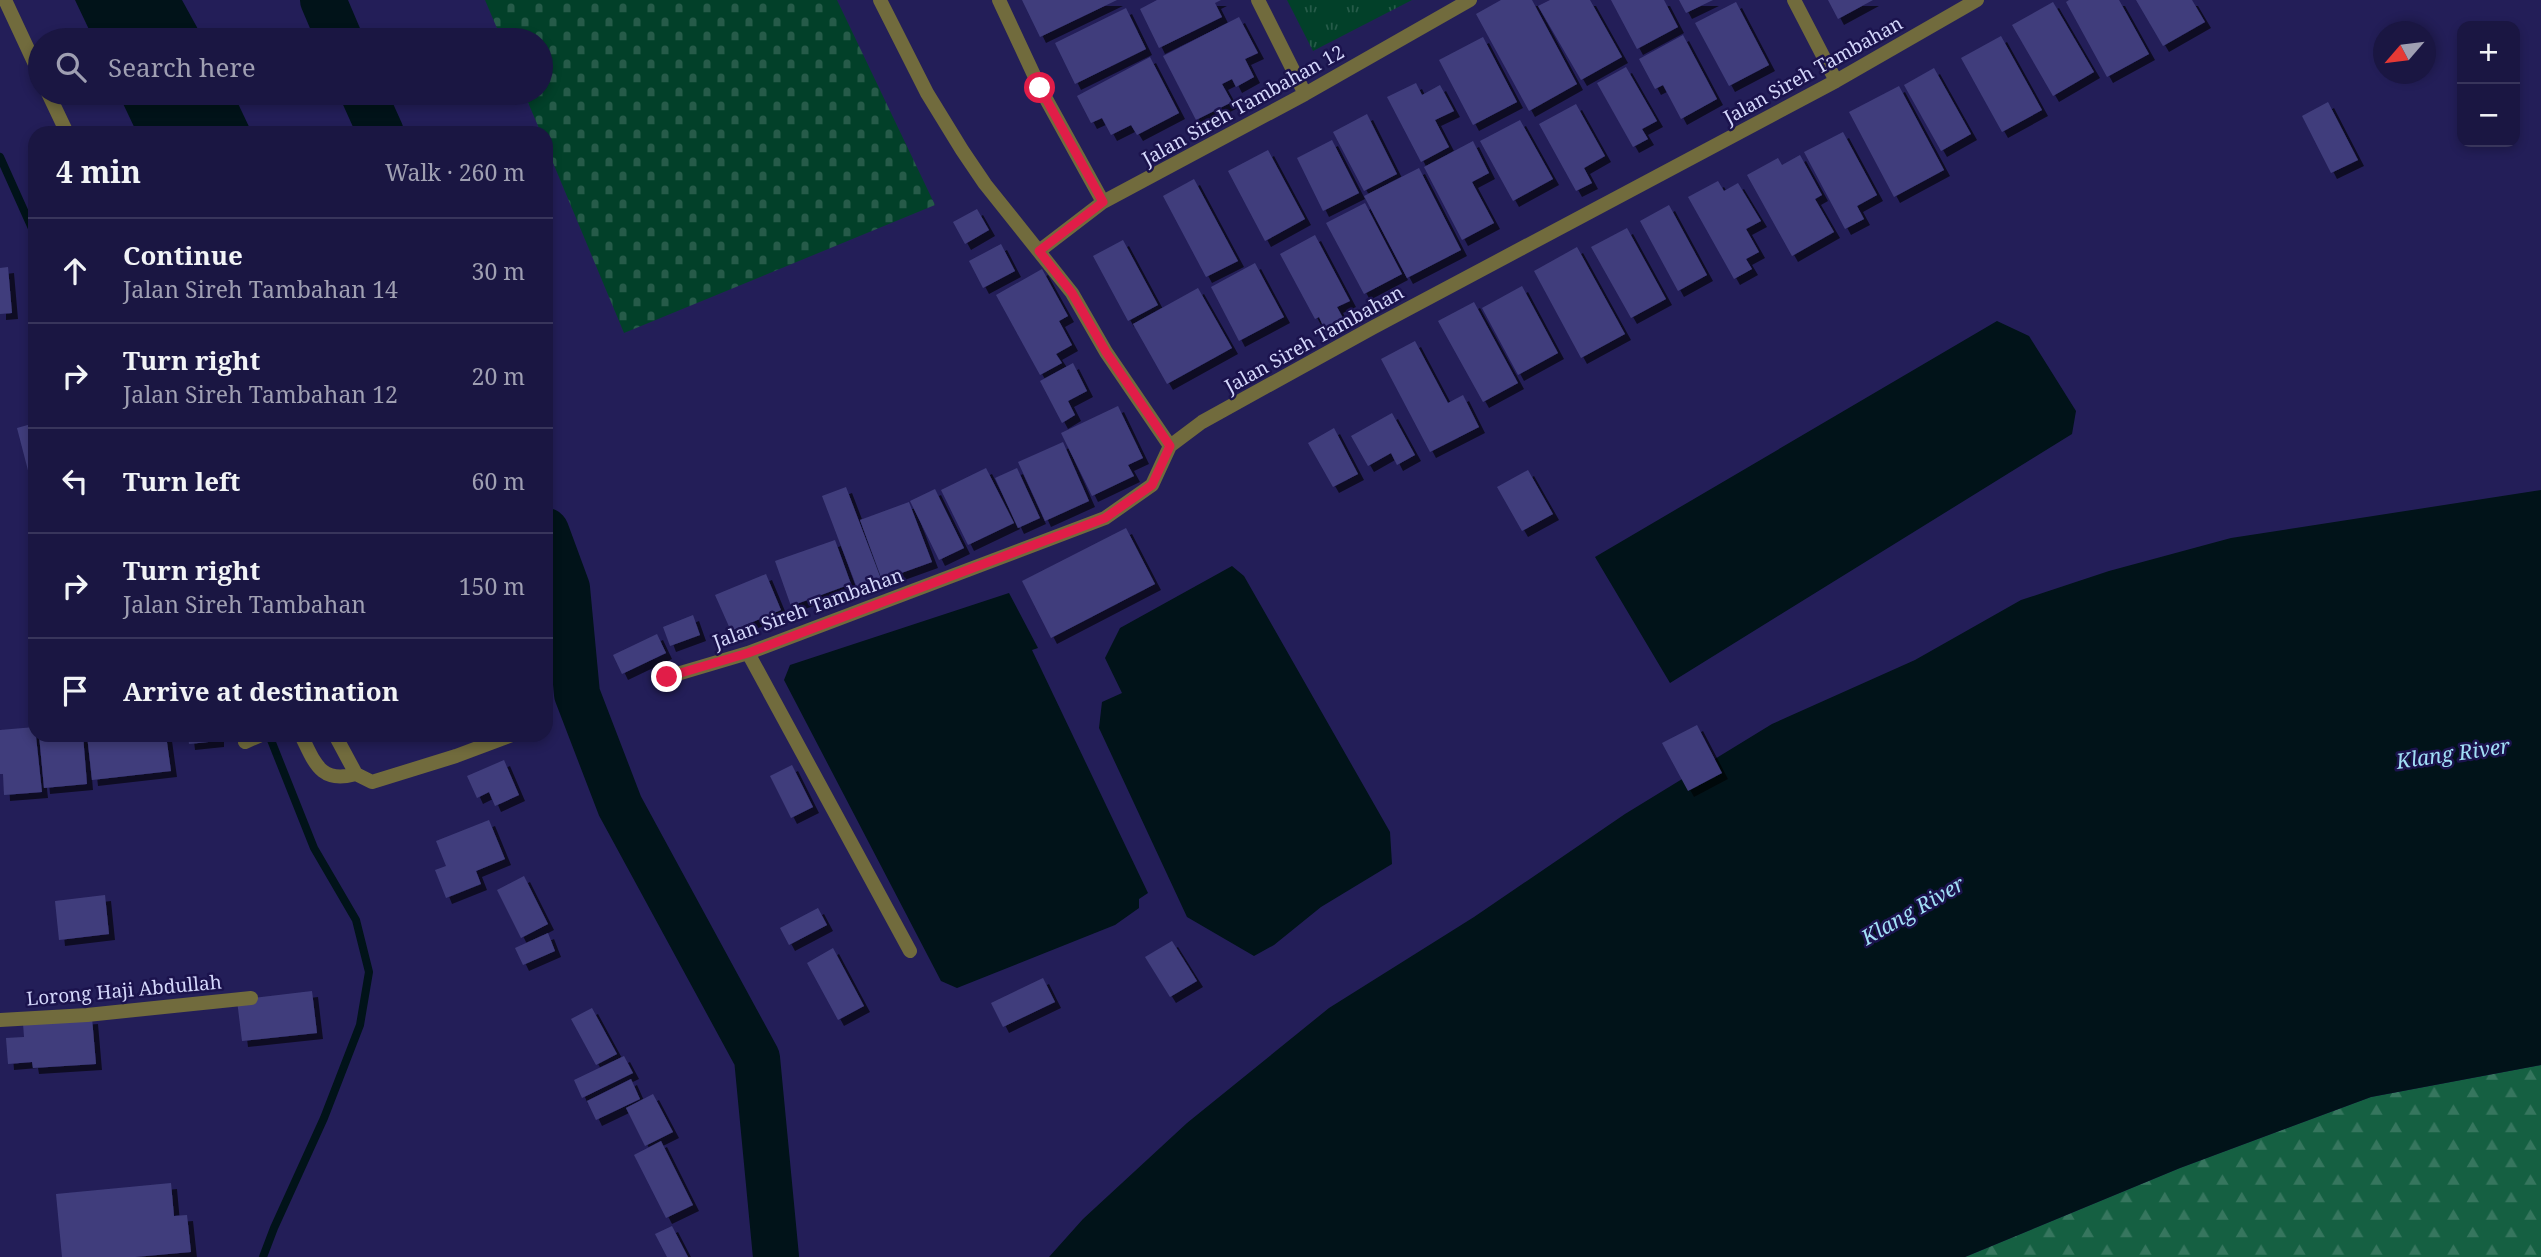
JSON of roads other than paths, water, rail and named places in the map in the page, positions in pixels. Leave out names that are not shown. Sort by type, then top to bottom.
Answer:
[{"type":"street","points":[[5,0],[28,49]]},
{"type":"street","points":[[880,0],[927,93],[962,150],[985,184],[1072,293],[1106,352],[1170,446]]},
{"type":"street","points":[[999,0],[1040,88],[1103,202]]},
{"type":"street","points":[[1258,0],[1305,94]]},
{"type":"street","name":"Jalan Sireh Tambahan 12","points":[[1039,251],[1103,202],[1305,94],[1470,0]]},
{"type":"street","points":[[1794,0],[1836,82]]},
{"type":"street","name":"Jalan Sireh Tambahan","points":[[667,677],[748,653],[1105,518],[1152,485],[1170,446],[1202,422],[1372,328],[1836,82],[1977,0]]},
{"type":"street","points":[[54,105],[64,126]]},
{"type":"street","points":[[748,653],[911,951]]},
{"type":"street","points":[[304,742],[321,772],[331,777],[356,774]]},
{"type":"street","points":[[338,742],[356,774],[372,782],[493,742]]},
{"type":"street","name":"Lorong Haji Abdullah","points":[[0,1020],[88,1015],[251,998]]},
{"type":"water","points":[[75,0],[182,0],[197,28],[88,28]]},
{"type":"water","points":[[124,105],[239,105],[249,126],[134,126]]},
{"type":"water","points":[[1997,321],[2029,336],[2076,411],[2072,434],[1670,683],[1595,557]]},
{"type":"water","name":"Klang River","points":[[2541,490],[2541,1065],[2371,1097],[2180,1168],[1965,1257],[1049,1257],[1083,1219],[1187,1123],[1329,1008],[1474,917],[1625,814],[1772,724],[1915,660],[2021,600],[2109,571],[2231,538]]},
{"type":"water","points":[[1232,566],[1244,576],[1390,832],[1392,864],[1321,907],[1274,945],[1254,956],[1187,917],[1099,728],[1102,702],[1122,693],[1105,658],[1120,628]]},
{"type":"water","points":[[1009,593],[1038,648],[1032,650],[1148,893],[1139,899],[1139,908],[1115,925],[957,988],[941,981],[784,680],[790,665]]},
{"type":"waterway","points":[[323,0],[335,28]]},
{"type":"waterway","points":[[368,105],[378,126]]},
{"type":"waterway","points":[[0,157],[28,219]]},
{"type":"waterway","points":[[553,550],[567,588],[577,694],[620,806],[757,1058],[776,1257]]},
{"type":"waterway","points":[[263,1257],[324,1118],[360,1025],[369,972],[356,920],[314,848],[272,742]]}]
